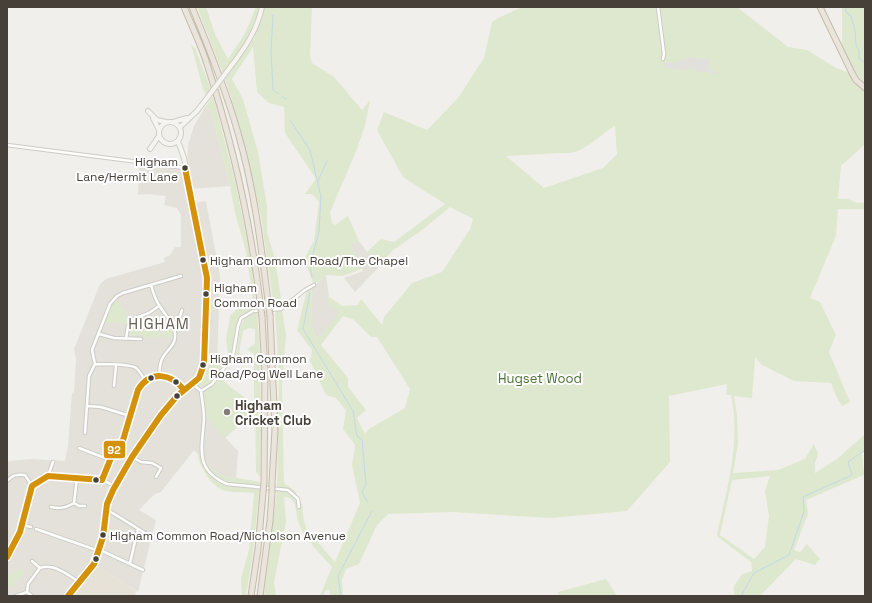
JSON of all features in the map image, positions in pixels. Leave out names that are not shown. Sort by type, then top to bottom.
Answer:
[{"type":"highway","points":[[184,7],[204,57],[230,141],[242,192],[262,317],[265,374],[264,482],[258,549],[251,596]]},
{"type":"highway","points":[[192,7],[215,64],[238,133],[252,191],[261,243],[270,316],[275,430],[270,521],[260,596]]},
{"type":"highway","points":[[820,7],[852,73],[856,80],[865,88]]},
{"type":"street","points":[[180,128],[207,98],[248,43],[255,29],[262,7]]},
{"type":"street","points":[[658,7],[664,54],[663,59]]},
{"type":"street","points":[[164,142],[150,149],[159,136],[159,130],[148,111],[157,120],[162,122],[173,122],[186,119],[193,115]]},
{"type":"street","points":[[159,130],[166,122]]},
{"type":"street","points":[[172,144],[178,141],[181,136],[180,128],[173,122]]},
{"type":"street","points":[[159,136],[164,142],[172,144],[183,156]]},
{"type":"street","points":[[68,596],[94,564],[104,529],[106,509],[109,498],[132,458],[160,415],[177,396],[194,384],[199,378],[204,364],[207,278],[206,268],[186,168],[178,141]]},
{"type":"street","points":[[7,145],[186,168]]},
{"type":"street","points":[[85,433],[89,376],[95,364],[92,350],[110,304],[117,296],[181,276]]},
{"type":"street","points":[[151,285],[154,298],[173,324],[175,332],[174,340],[160,362],[159,376]]},
{"type":"street","points":[[201,391],[212,384],[233,356],[238,326],[242,318],[253,311],[281,309],[305,290],[314,285]]},
{"type":"street","points":[[126,339],[128,326],[133,320],[149,313],[159,306]]},
{"type":"street","points":[[173,324],[179,319],[182,310]]},
{"type":"street","points":[[99,334],[110,338],[141,339]]},
{"type":"street","points":[[95,364],[116,366],[129,365],[138,369],[145,381]]},
{"type":"street","points":[[114,386],[116,366]]},
{"type":"street","points":[[102,480],[115,448],[123,440],[141,384],[159,376],[169,377],[178,383],[184,390]]},
{"type":"street","points":[[194,384],[201,391],[204,414],[201,452],[205,466],[212,476],[227,484],[288,490],[298,499],[299,506]]},
{"type":"street","points":[[87,406],[101,407],[130,416]]},
{"type":"street","points":[[79,448],[110,460]]},
{"type":"street","points":[[132,458],[140,462],[152,463],[161,468],[156,477]]},
{"type":"street","points":[[48,476],[53,462]]},
{"type":"street","points":[[7,482],[12,476],[25,475],[32,486]]},
{"type":"street","points":[[7,557],[14,545],[22,524],[32,486],[48,476],[102,480],[115,487]]},
{"type":"street","points":[[74,503],[77,478]]},
{"type":"street","points":[[74,503],[79,506],[85,506]]},
{"type":"street","points":[[50,507],[58,509],[65,508],[74,503]]},
{"type":"street","points":[[106,509],[150,536]]},
{"type":"street","points":[[22,524],[31,527]]},
{"type":"street","points":[[130,563],[138,528]]},
{"type":"street","points":[[36,529],[99,550],[143,570]]},
{"type":"street","points":[[32,561],[40,568]]},
{"type":"street","points":[[27,592],[28,584],[40,568],[47,566],[65,572],[80,582]]},
{"type":"street","points":[[16,596],[27,592]]},
{"type":"street","points":[[27,592],[32,596]]},
{"type":"shaded area","points":[[686,58],[710,60],[708,70],[718,72],[718,74],[697,71],[690,68],[683,70],[665,68],[665,62],[675,63]]},
{"type":"shaded area","points":[[205,107],[211,111],[230,186],[190,189],[192,203],[206,201],[220,276],[217,364],[207,367],[200,383],[203,408],[206,417],[238,451],[236,478],[219,475],[194,450],[161,492],[155,494],[139,510],[156,520],[138,592],[96,565],[70,596],[7,596],[7,463],[9,461],[32,459],[65,461],[68,446],[72,393],[74,392],[76,359],[74,349],[100,284],[106,279],[165,262],[164,258],[170,255],[175,247],[181,247],[181,215],[177,208],[164,205],[166,196],[147,194],[138,195],[139,164],[187,169],[188,145],[194,126]]},
{"type":"shaded area","points":[[359,241],[367,252],[377,256],[379,267],[355,292],[344,278],[363,271],[350,244]]},
{"type":"shaded area","points":[[326,275],[329,297],[327,302],[340,312],[323,334],[316,337],[311,325],[312,288]]},
{"type":"shaded area","points":[[96,565],[136,591],[135,596],[71,596]]},
{"type":"green space","points":[[197,7],[206,7],[215,34],[228,59],[244,35],[256,7],[259,7],[249,34],[223,74]]},
{"type":"green space","points":[[264,7],[312,7],[310,56],[312,63],[334,77],[362,110],[370,100],[365,126],[355,154],[330,212],[332,223],[335,225],[348,216],[359,241],[350,244],[362,269],[343,276],[326,275],[314,285],[304,259],[314,241],[319,202],[312,194],[305,194],[316,179],[285,133],[284,107],[269,103],[257,92],[253,47],[232,79],[243,99],[258,152],[267,206],[267,232],[275,259],[282,305],[274,308],[261,217],[231,97],[225,79],[254,38]]},
{"type":"green space","name":"Hugset Wood","points":[[522,7],[737,7],[788,47],[807,50],[836,68],[847,72],[865,89],[865,144],[841,166],[838,199],[848,199],[857,203],[865,203],[865,209],[838,209],[836,236],[810,298],[820,302],[836,335],[829,352],[850,402],[842,406],[831,383],[794,381],[762,365],[755,357],[752,398],[734,396],[737,416],[738,444],[733,473],[778,470],[805,459],[814,444],[818,454],[815,463],[815,473],[837,459],[865,434],[865,451],[862,453],[864,475],[806,500],[808,514],[794,550],[800,552],[807,544],[820,559],[815,565],[796,559],[760,596],[734,596],[734,586],[742,574],[752,571],[751,562],[718,537],[717,534],[732,465],[734,448],[734,413],[731,395],[726,395],[727,384],[669,396],[670,462],[627,511],[550,518],[453,512],[388,514],[377,525],[359,564],[346,569],[342,580],[343,596],[330,596],[329,590],[326,590],[323,596],[320,596],[332,567],[304,534],[300,527],[292,499],[284,497],[286,522],[274,582],[276,596],[264,596],[277,490],[279,377],[275,311],[282,310],[286,335],[282,387],[284,483],[295,491],[302,504],[304,522],[307,530],[335,562],[360,503],[352,465],[355,445],[343,429],[346,410],[336,398],[326,395],[310,361],[312,350],[297,330],[307,290],[312,288],[311,325],[316,337],[323,334],[339,312],[326,302],[329,297],[342,306],[358,305],[361,299],[382,325],[384,317],[412,283],[442,272],[470,229],[473,219],[450,207],[422,230],[392,251],[379,267],[377,256],[367,252],[381,239],[394,242],[445,204],[403,177],[377,130],[384,112],[427,130],[458,98],[484,58],[492,22]],"holes":[[[615,126],[617,154],[603,168],[544,188],[506,156],[576,152],[589,145]],[[343,316],[353,319],[371,337],[377,337],[410,389],[405,408],[369,429],[365,434],[357,418],[366,410],[348,387],[348,378],[321,345]],[[770,476],[765,491],[769,516],[765,547],[754,559],[720,535],[732,480]]]},
{"type":"green space","points":[[842,7],[865,7],[865,83],[858,77],[842,49]]},
{"type":"green space","points":[[191,44],[195,48],[211,90],[206,95],[203,89]]},
{"type":"green space","points":[[213,96],[235,181],[251,259],[256,309],[241,316],[236,327],[231,357],[214,379],[201,388],[200,383],[207,367],[217,364],[224,364],[228,354],[226,339],[230,316],[241,305],[253,301],[246,251],[235,213],[230,186],[211,111],[205,107]]},
{"type":"green space","points":[[116,300],[124,308],[129,320],[126,326],[121,323],[104,323],[112,305]]},
{"type":"green space","points":[[257,311],[261,414],[260,477],[256,472],[255,411],[225,438],[206,417],[203,391],[213,386],[232,365],[223,380],[254,405],[254,354],[247,349],[255,344],[255,329],[249,328],[243,331],[239,353],[244,356],[240,364],[235,362],[240,328],[245,318]]},
{"type":"green space","points":[[132,324],[139,331],[155,325],[161,334],[171,327],[173,338],[159,336],[157,339],[143,338],[143,335],[130,336]]},
{"type":"green space","points":[[198,454],[219,475],[260,482],[253,553],[246,596],[242,596],[241,578],[249,550],[254,493],[229,492],[220,489],[207,476],[201,465]]},
{"type":"green space","points":[[21,568],[25,572],[11,588],[7,584],[7,578]]},
{"type":"green space","points":[[606,579],[617,596],[559,596],[558,592]]},
{"type":"waterway","points":[[846,7],[846,12],[851,16],[855,30],[856,46],[859,50],[859,58],[865,63]]},
{"type":"waterway","points":[[273,15],[271,51],[273,90],[279,94]]},
{"type":"waterway","points":[[290,120],[310,150],[321,197],[319,231],[310,266],[312,277]]},
{"type":"waterway","points":[[318,181],[327,161]]},
{"type":"waterway","points":[[310,292],[303,329],[353,411],[357,436],[362,440],[366,484],[362,492],[368,503]]},
{"type":"waterway","points":[[741,596],[754,573],[789,555],[804,512],[803,497],[852,475],[848,462],[865,450]]},
{"type":"waterway","points":[[341,596],[338,576],[372,511]]},
{"type":"transit line","name":"92","points":[[68,596],[94,564],[103,537],[107,504],[113,490],[132,457],[161,415],[177,396],[199,378],[204,364],[207,278],[185,168]]},
{"type":"transit line","name":"92","points":[[7,557],[20,532],[32,486],[48,476],[102,480],[115,448],[123,440],[138,390],[143,384],[148,379],[161,376],[173,380],[184,390]]},
{"type":"place","name":"Higham Lane/Hermit Lane","points":[[185,168]]},
{"type":"place","name":"Higham Common Road/The Chapel","points":[[203,260]]},
{"type":"place","name":"Higham Common Road","points":[[206,294]]},
{"type":"place","name":"Higham Common Road/Pog Well Lane","points":[[203,365]]},
{"type":"place","name":"Higham Cricket Club","points":[[227,412]]},
{"type":"place","name":"Higham Common Road/Nicholson Avenue","points":[[103,535]]},
{"type":"district","name":"HIGHAM","points":[[159,324]]}]
